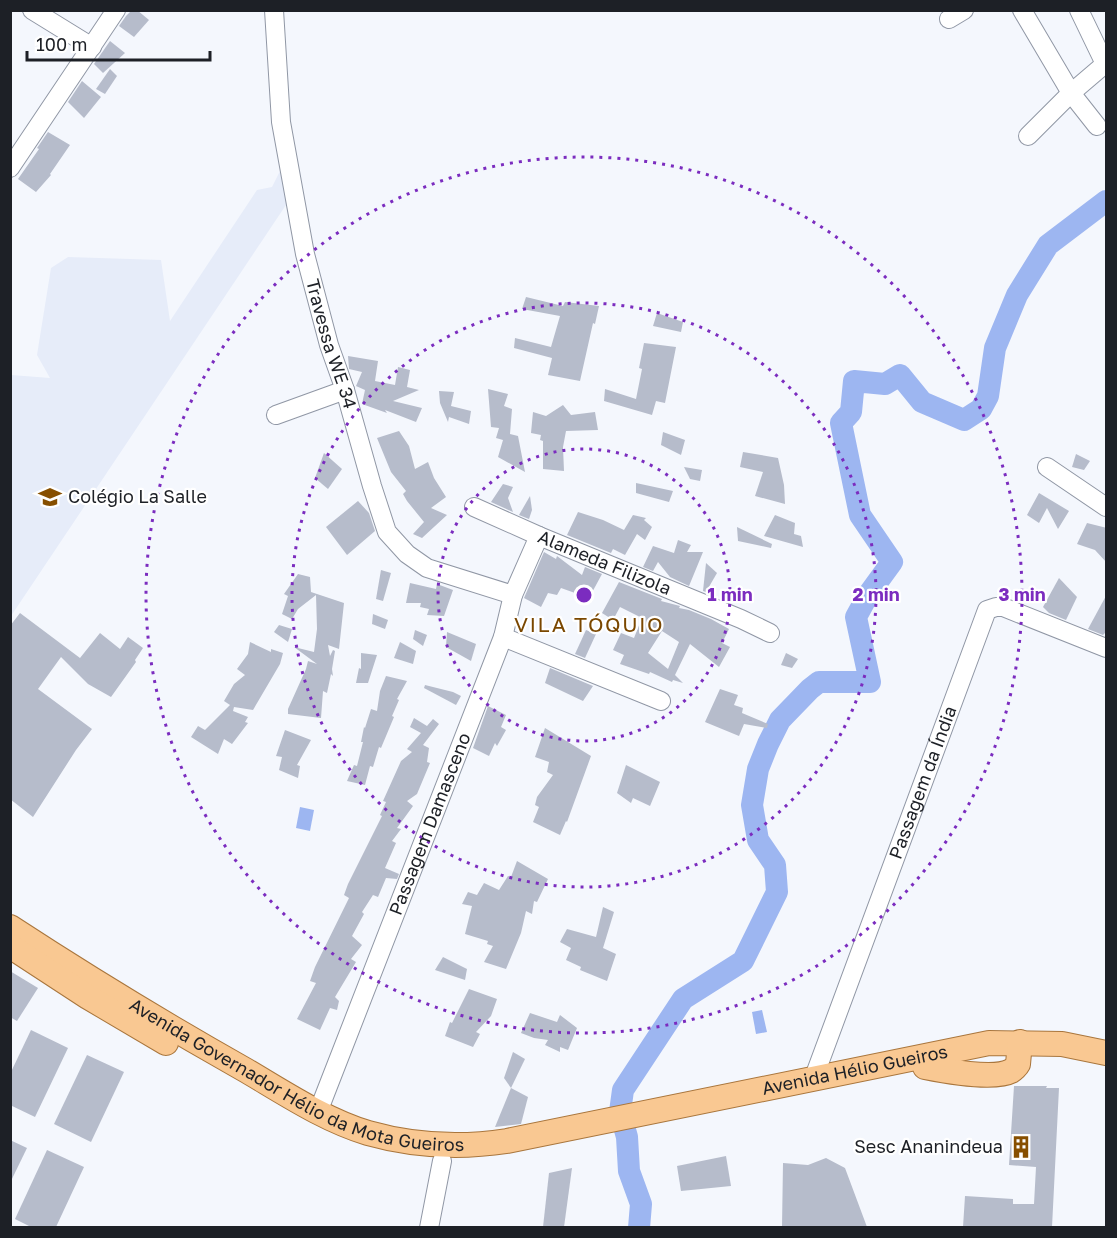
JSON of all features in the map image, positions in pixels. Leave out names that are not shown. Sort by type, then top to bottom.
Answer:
[{"type":"main road","name":"Avenida Governador Hélio da Mota Gueiros","points":[[10,927],[149,1014],[342,1124],[387,1138],[464,1146],[606,1126]]},
{"type":"main road","name":"Avenida Governador Hélio da Mota Gueiros","points":[[10,946],[122,1018],[312,1125],[355,1143],[385,1152],[442,1161],[495,1158],[606,1126]]},
{"type":"main road","name":"Avenida Hélio Gueiros","points":[[606,1126],[814,1077],[989,1043],[1107,1066]]},
{"type":"main road","name":"Avenida Hélio Gueiros","points":[[1019,1049],[1062,1044],[1107,1053]]},
{"type":"main road","name":"Avenida Hélio Gueiros","points":[[636,1120],[715,1113],[926,1067],[963,1073],[1002,1073],[1012,1071],[1018,1064],[1019,1049]]},
{"type":"street","points":[[32,10],[92,47]]},
{"type":"street","points":[[10,168],[116,10]]},
{"type":"street","name":"Travessa WE 34","points":[[274,10],[281,122],[305,255],[329,345],[345,390],[387,532],[407,554],[428,568],[513,595]]},
{"type":"street","points":[[1022,10],[1071,93],[1097,126]]},
{"type":"street","points":[[1028,136],[1071,93],[1106,65],[1079,10]]},
{"type":"street","points":[[276,415],[345,390]]},
{"type":"street","points":[[1047,467],[1107,507]]},
{"type":"street","name":"Alameda Filizola","points":[[474,507],[539,537],[770,633]]},
{"type":"street","name":"Passagem Damasceno","points":[[318,1112],[503,637],[513,595],[539,537]]},
{"type":"street","name":"Passagem da Índia","points":[[814,1077],[987,610],[1003,607],[1107,648]]},
{"type":"street","points":[[503,637],[661,701]]},
{"type":"street","points":[[429,1227],[442,1161]]},
{"type":"shaded area","name":"Colégio La Salle","points":[[282,167],[288,202],[11,616],[11,375],[50,378],[37,355],[51,268],[68,257],[161,260],[170,321],[257,190],[272,187]]},
{"type":"water","points":[[300,807],[314,810],[310,831],[296,828]]},
{"type":"water","points":[[762,1010],[767,1032],[756,1034],[752,1012]]},
{"type":"building","points":[[132,10],[137,10],[149,20],[134,37],[119,26]]},
{"type":"building","points":[[110,41],[125,53],[103,73],[94,64]]},
{"type":"building","points":[[110,69],[117,76],[105,94],[96,89]]},
{"type":"building","points":[[82,81],[101,97],[84,118],[68,102]]},
{"type":"building","points":[[48,132],[70,145],[51,175],[36,192],[18,179]]},
{"type":"building","points":[[526,297],[563,306],[565,302],[599,306],[580,381],[548,375],[552,358],[514,348],[515,338],[551,347],[560,316],[522,309]]},
{"type":"building","points":[[657,313],[683,322],[681,332],[653,326]]},
{"type":"building","points":[[644,343],[676,347],[665,403],[656,401],[652,415],[604,401],[605,389],[636,399]]},
{"type":"building","points":[[348,356],[378,361],[375,381],[395,385],[398,367],[410,370],[407,387],[419,390],[393,401],[422,408],[416,422],[362,404],[365,390],[356,386],[362,372],[349,369]]},
{"type":"building","points":[[488,389],[508,394],[504,406],[512,409],[510,434],[518,436],[525,472],[498,457],[503,440],[496,438],[499,428],[491,427]]},
{"type":"building","points":[[439,391],[454,392],[451,406],[471,411],[469,424],[449,417],[448,422],[440,403]]},
{"type":"building","points":[[563,405],[571,415],[595,412],[598,430],[566,431],[563,447],[564,471],[543,469],[541,435],[531,433],[533,412],[546,416]]},
{"type":"building","points":[[399,431],[409,446],[415,469],[428,462],[434,478],[446,497],[431,508],[447,515],[422,538],[413,534],[424,522],[403,494],[406,491],[391,472],[377,438]]},
{"type":"building","points":[[663,432],[685,440],[681,455],[661,445]]},
{"type":"building","points":[[743,452],[778,458],[784,485],[785,504],[755,496],[763,472],[740,467]]},
{"type":"building","points":[[324,453],[342,469],[328,489],[315,478]]},
{"type":"building","points":[[1076,454],[1090,461],[1084,470],[1072,467]]},
{"type":"building","points":[[684,467],[702,470],[700,481],[690,479]]},
{"type":"building","points":[[636,483],[673,491],[669,502],[636,493]]},
{"type":"building","points":[[503,484],[513,487],[508,498],[513,512],[491,502]]},
{"type":"building","points":[[1039,493],[1069,511],[1058,529],[1047,508],[1039,523],[1027,515]]},
{"type":"building","points":[[530,496],[532,510],[529,519],[519,515]]},
{"type":"building","points":[[358,501],[369,513],[375,531],[347,555],[326,527]]},
{"type":"building","points":[[578,512],[624,530],[633,515],[646,518],[644,520],[652,527],[645,540],[637,534],[625,555],[613,549],[611,553],[567,535]]},
{"type":"building","points":[[775,515],[795,523],[794,534],[801,536],[803,547],[764,536]]},
{"type":"building","points":[[1087,523],[1107,528],[1107,563],[1095,550],[1077,544]]},
{"type":"building","points":[[737,527],[772,544],[771,548],[738,541]]},
{"type":"building","points":[[678,540],[691,545],[687,552],[703,552],[689,586],[670,577],[658,562],[653,571],[643,567],[653,546],[674,553]]},
{"type":"building","points":[[544,552],[556,559],[557,556],[582,575],[585,567],[602,574],[589,598],[561,588],[557,595],[548,593],[541,607],[524,598]]},
{"type":"building","points":[[706,563],[717,573],[706,592],[703,591]]},
{"type":"building","points":[[381,570],[391,573],[383,601],[376,599]]},
{"type":"building","points":[[298,574],[310,577],[311,592],[344,603],[339,649],[328,645],[330,656],[333,650],[335,651],[333,676],[331,674],[327,693],[323,691],[321,718],[288,714],[308,661],[317,664],[294,647],[314,652],[317,629],[316,595],[298,609],[292,619],[282,614],[288,596],[284,594]]},
{"type":"building","points":[[1059,578],[1077,597],[1066,620],[1049,613],[1043,607]]},
{"type":"building","points":[[619,582],[662,599],[661,601],[711,619],[729,629],[722,643],[730,647],[719,667],[690,644],[675,675],[683,683],[673,680],[672,682],[650,672],[649,674],[620,664],[624,655],[613,650],[621,633],[634,638],[642,618],[620,607],[613,620],[602,613]],"holes":[[[662,631],[679,642],[668,669],[648,653]]]},
{"type":"building","points":[[410,583],[436,589],[437,584],[453,590],[444,616],[427,615],[429,609],[420,607],[421,603],[406,603]]},
{"type":"building","points":[[1107,594],[1107,631],[1103,635],[1088,629]]},
{"type":"building","points":[[20,613],[80,658],[100,633],[120,649],[128,637],[143,648],[111,697],[88,684],[61,657],[38,689],[92,729],[33,817],[10,799],[10,626]]},
{"type":"building","points":[[373,614],[388,620],[385,629],[372,624]]},
{"type":"building","points":[[279,625],[292,629],[288,642],[274,632]]},
{"type":"building","points":[[415,630],[427,635],[423,646],[413,639]]},
{"type":"building","points":[[586,630],[596,634],[585,658],[575,654]]},
{"type":"building","points":[[447,632],[476,644],[471,661],[446,647]]},
{"type":"building","points":[[250,642],[271,652],[271,649],[283,653],[280,664],[253,710],[234,707],[233,711],[248,717],[245,722],[248,723],[232,744],[224,739],[218,754],[191,737],[198,726],[205,730],[230,705],[224,701],[234,684],[245,675],[237,669],[248,654]]},
{"type":"building","points":[[400,642],[416,651],[413,664],[394,658]]},
{"type":"building","points":[[361,653],[377,655],[368,683],[356,683],[359,668],[361,669]]},
{"type":"building","points":[[786,653],[798,659],[792,668],[781,665]]},
{"type":"building","points":[[550,668],[593,686],[583,701],[545,683]]},
{"type":"building","points":[[386,676],[407,681],[397,699],[399,700],[392,716],[394,717],[381,748],[379,747],[373,767],[370,766],[365,785],[347,781],[354,765],[357,766],[364,727],[371,709],[377,711],[380,691]]},
{"type":"building","points":[[425,685],[461,696],[456,705],[424,688]]},
{"type":"building","points":[[720,689],[738,695],[734,705],[743,708],[742,713],[768,724],[767,728],[744,724],[739,736],[705,722]]},
{"type":"building","points":[[488,706],[506,715],[501,727],[506,730],[497,746],[495,743],[489,756],[473,748]]},
{"type":"building","points":[[414,718],[427,726],[433,719],[439,724],[423,745],[429,748],[427,762],[430,763],[417,794],[407,801],[413,806],[397,828],[401,829],[392,841],[396,843],[385,868],[399,874],[397,879],[386,878],[378,897],[373,895],[362,912],[364,914],[352,936],[362,945],[351,959],[356,962],[335,997],[339,1001],[337,1010],[330,1008],[320,1030],[297,1019],[316,983],[310,981],[315,967],[349,898],[344,895],[348,884],[382,816],[380,815],[386,802],[383,801],[401,761],[412,752],[407,749],[421,733],[410,727]]},
{"type":"building","points":[[545,728],[591,756],[560,835],[533,822],[539,807],[535,805],[537,797],[553,775],[547,772],[549,762],[535,757]]},
{"type":"building","points":[[285,730],[311,740],[297,765],[300,766],[298,778],[279,770],[282,757],[276,756]]},
{"type":"building","points":[[626,765],[660,782],[650,806],[633,798],[631,803],[617,793]]},
{"type":"building","points":[[517,861],[548,879],[537,902],[534,901],[532,914],[526,911],[521,933],[506,969],[484,962],[493,946],[487,944],[488,941],[465,934],[472,906],[462,904],[468,892],[477,895],[484,883],[499,890],[508,876],[511,877]]},
{"type":"building","points":[[603,907],[614,912],[603,948],[616,954],[607,981],[580,970],[581,967],[566,960],[571,948],[560,942],[567,929],[596,937]]},
{"type":"building","points":[[443,957],[467,969],[465,980],[435,970]]},
{"type":"building","points":[[10,971],[38,988],[17,1021],[10,1017]]},
{"type":"building","points":[[469,989],[497,999],[491,1016],[476,1032],[480,1034],[473,1047],[445,1036],[450,1022],[452,1023]]},
{"type":"building","points":[[530,1013],[557,1022],[560,1015],[577,1028],[568,1050],[560,1047],[560,1052],[545,1045],[548,1040],[521,1033]]},
{"type":"building","points":[[31,1030],[68,1048],[35,1117],[10,1105],[10,1074]]},
{"type":"building","points":[[513,1052],[525,1059],[511,1088],[504,1078]]},
{"type":"building","points":[[87,1055],[124,1072],[91,1142],[54,1124]]},
{"type":"building","name":"Sesc Ananindeua","points":[[1014,1086],[1059,1088],[1052,1227],[963,1227],[965,1196],[1013,1199],[1013,1204],[1034,1204],[1036,1167],[1009,1165]]},
{"type":"building","points":[[511,1088],[528,1097],[521,1124],[495,1127]]},
{"type":"building","points":[[10,1140],[27,1148],[10,1183]]},
{"type":"building","points":[[47,1150],[84,1167],[56,1227],[31,1227],[15,1219]]},
{"type":"building","points":[[726,1156],[731,1186],[681,1191],[677,1166]]},
{"type":"building","points":[[826,1158],[845,1168],[867,1227],[782,1227],[783,1163],[808,1165]]},
{"type":"building","points":[[572,1168],[564,1227],[543,1227],[549,1173]]},
{"type":"waterway","points":[[639,1228],[641,1204],[629,1171],[627,1137],[620,1112],[623,1090],[683,999],[743,961],[777,892],[775,865],[758,840],[752,805],[758,769],[768,744],[780,720],[819,682],[870,682],[856,617],[868,595],[892,562],[860,515],[841,423],[851,412],[854,381],[885,384],[900,375],[922,402],[964,420],[981,409],[988,396],[995,348],[1017,295],[1048,245],[1106,201]]},
{"type":"place","name":"Colégio La Salle","points":[[50,497]]},
{"type":"place","name":"Sesc Ananindeua","points":[[1021,1147]]},
{"type":"district","name":"VILA TÓQUIO","points":[[589,625]]}]
